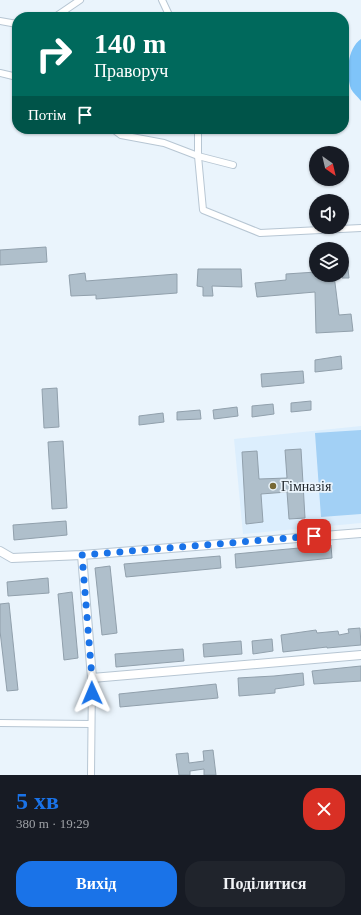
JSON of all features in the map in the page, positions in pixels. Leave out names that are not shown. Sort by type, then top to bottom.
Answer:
[{"type":"street","points":[[62,12],[80,0]]},
{"type":"street","points":[[162,0],[168,12]]},
{"type":"street","points":[[0,21],[12,23]]},
{"type":"street","points":[[0,73],[12,76]]},
{"type":"street","points":[[120,134],[164,144],[198,156],[233,165]]},
{"type":"street","points":[[198,134],[198,156],[203,210],[260,233],[361,228]]},
{"type":"street","points":[[0,552],[12,558],[82,555],[361,533]]},
{"type":"street","points":[[82,555],[92,678],[91,775]]},
{"type":"street","points":[[92,678],[361,655]]},
{"type":"street","points":[[0,723],[91,724]]},
{"type":"shaded area","points":[[361,39],[361,101],[351,89],[349,83],[350,55],[356,43]]},
{"type":"shaded area","points":[[361,426],[361,523],[243,534],[234,439]]},
{"type":"shaded area","points":[[361,430],[361,514],[321,517],[315,433]]},
{"type":"building","points":[[46,247],[47,262],[0,265],[0,250]]},
{"type":"building","points":[[198,269],[241,269],[242,287],[212,286],[213,296],[203,296],[203,287],[197,286]]},
{"type":"building","points":[[309,272],[309,282],[335,282],[339,315],[351,314],[353,331],[316,333],[315,292],[257,297],[255,283],[286,280],[286,274]]},
{"type":"building","points":[[85,273],[86,281],[177,274],[177,293],[96,299],[96,295],[71,296],[69,275]]},
{"type":"building","points":[[341,356],[342,369],[315,372],[315,360]]},
{"type":"building","points":[[303,371],[304,383],[262,387],[261,374]]},
{"type":"building","points":[[57,388],[59,427],[44,428],[42,389]]},
{"type":"building","points":[[311,401],[311,410],[291,412],[291,403]]},
{"type":"building","points":[[273,404],[274,414],[252,417],[252,406]]},
{"type":"building","points":[[237,407],[238,416],[214,419],[213,410]]},
{"type":"building","points":[[200,410],[201,419],[177,420],[177,412]]},
{"type":"building","points":[[163,413],[164,422],[139,425],[139,416]]},
{"type":"building","points":[[63,441],[67,508],[52,509],[48,442]]},
{"type":"building","name":"Гімназія","points":[[301,449],[305,518],[289,519],[287,492],[261,494],[263,522],[246,524],[242,452],[257,451],[259,479],[287,478],[285,450]]},
{"type":"building","points":[[66,521],[67,535],[14,540],[13,525]]},
{"type":"building","points":[[331,545],[332,558],[236,568],[235,554]]},
{"type":"building","points":[[220,556],[221,568],[126,577],[124,564]]},
{"type":"building","points":[[110,566],[117,633],[102,635],[95,568]]},
{"type":"building","points":[[48,578],[49,593],[8,596],[7,582]]},
{"type":"building","points":[[72,592],[78,658],[64,660],[58,594]]},
{"type":"building","points":[[9,603],[18,690],[7,691],[0,631],[0,604]]},
{"type":"building","points":[[360,628],[361,645],[283,652],[281,635],[316,630],[317,633],[338,631],[339,635],[349,633],[348,629]]},
{"type":"building","points":[[272,639],[273,651],[253,654],[252,641]]},
{"type":"building","points":[[241,641],[242,654],[204,657],[203,644]]},
{"type":"building","points":[[183,649],[184,661],[116,667],[115,654]]},
{"type":"building","points":[[361,666],[361,681],[314,684],[312,671]]},
{"type":"building","points":[[303,673],[304,685],[275,689],[275,693],[239,696],[238,678]]},
{"type":"building","points":[[216,684],[218,698],[120,707],[119,694]]},
{"type":"building","points":[[213,750],[216,775],[204,775],[204,769],[190,771],[190,775],[179,775],[176,754],[188,753],[189,763],[204,761],[203,751]]},
{"type":"place","name":"Гімназія","points":[[273,486]]},
{"type":"route","points":[[92,693],[82,555],[314,536]]}]
